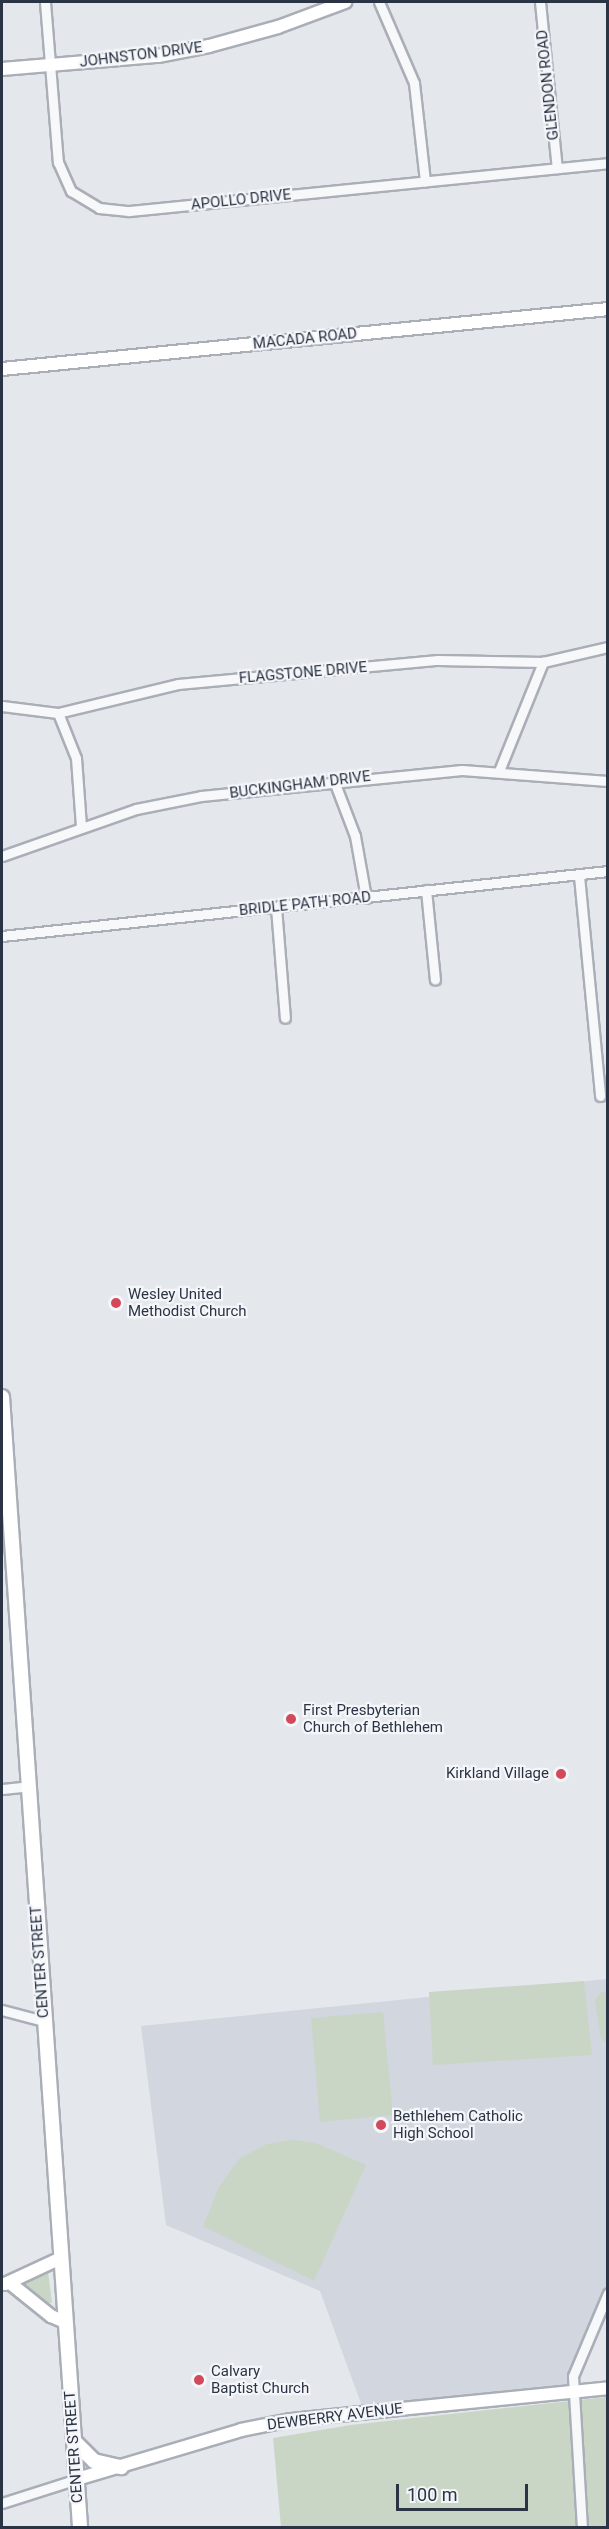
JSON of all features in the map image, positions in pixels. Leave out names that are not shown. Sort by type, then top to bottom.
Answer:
[{"type":"main road","name":"CENTER STREET","points":[[2,1397],[80,2528]]},
{"type":"main road","points":[[74,2441],[94,2461],[121,2467]]},
{"type":"street","name":"APOLLO DRIVE","points":[[45,2],[62,174],[71,191],[99,208],[129,211],[608,163]]},
{"type":"street","name":"JOHNSTON DRIVE","points":[[2,69],[158,56],[209,46],[278,27],[345,2]]},
{"type":"street","points":[[379,2],[414,83],[425,181]]},
{"type":"street","name":"GLENDON ROAD","points":[[540,2],[557,168]]},
{"type":"street","name":"MACADA ROAD","points":[[2,369],[608,309]]},
{"type":"street","name":"FLAGSTONE DRIVE","points":[[2,706],[58,712],[178,684],[438,660],[543,662],[608,647]]},
{"type":"street","points":[[499,771],[543,662]]},
{"type":"street","points":[[58,712],[77,765],[81,826]]},
{"type":"street","name":"BUCKINGHAM DRIVE","points":[[2,856],[81,826],[192,798],[334,781],[499,771],[608,781]]},
{"type":"street","points":[[334,781],[352,825],[366,898]]},
{"type":"street","name":"BRIDLE PATH ROAD","points":[[2,936],[426,890],[579,876],[608,871]]},
{"type":"street","points":[[579,876],[600,1096]]},
{"type":"street","points":[[426,890],[435,980]]},
{"type":"street","points":[[276,907],[285,1018]]},
{"type":"street","points":[[2,1790],[29,1786]]},
{"type":"street","points":[[2,2010],[44,2021]]},
{"type":"street","points":[[61,2258],[6,2284],[51,2316],[65,2322]]},
{"type":"street","points":[[582,2528],[572,2391],[573,2376],[608,2293]]},
{"type":"street","name":"DEWBERRY AVENUE","points":[[2,2503],[242,2430],[290,2420],[608,2388]]},
{"type":"shaded area","name":"Bethlehem Catholic High School","points":[[607,1979],[607,2298],[570,2389],[363,2409],[320,2291],[166,2225],[141,2026]]},
{"type":"green space","points":[[584,1981],[592,2055],[433,2065],[429,1992]]},
{"type":"green space","points":[[608,1991],[607,2043],[601,2039],[595,2001],[600,1993]]},
{"type":"green space","points":[[383,2012],[393,2115],[320,2122],[311,2018]]},
{"type":"green space","points":[[293,2140],[316,2143],[366,2165],[314,2281],[203,2226],[219,2187],[239,2159],[267,2144]]},
{"type":"green space","points":[[48,2272],[52,2302],[46,2305],[25,2284]]},
{"type":"green space","points":[[607,2397],[607,2527],[281,2527],[273,2438],[351,2425]]},
{"type":"place","name":"Wesley United Methodist Church","points":[[116,1303]]},
{"type":"place","name":"First Presbyterian Church of Bethlehem","points":[[291,1719]]},
{"type":"place","name":"Kirkland Village","points":[[561,1774]]},
{"type":"place","name":"Bethlehem Catholic High School","points":[[381,2125]]},
{"type":"place","name":"Calvary Baptist Church","points":[[199,2380]]}]
